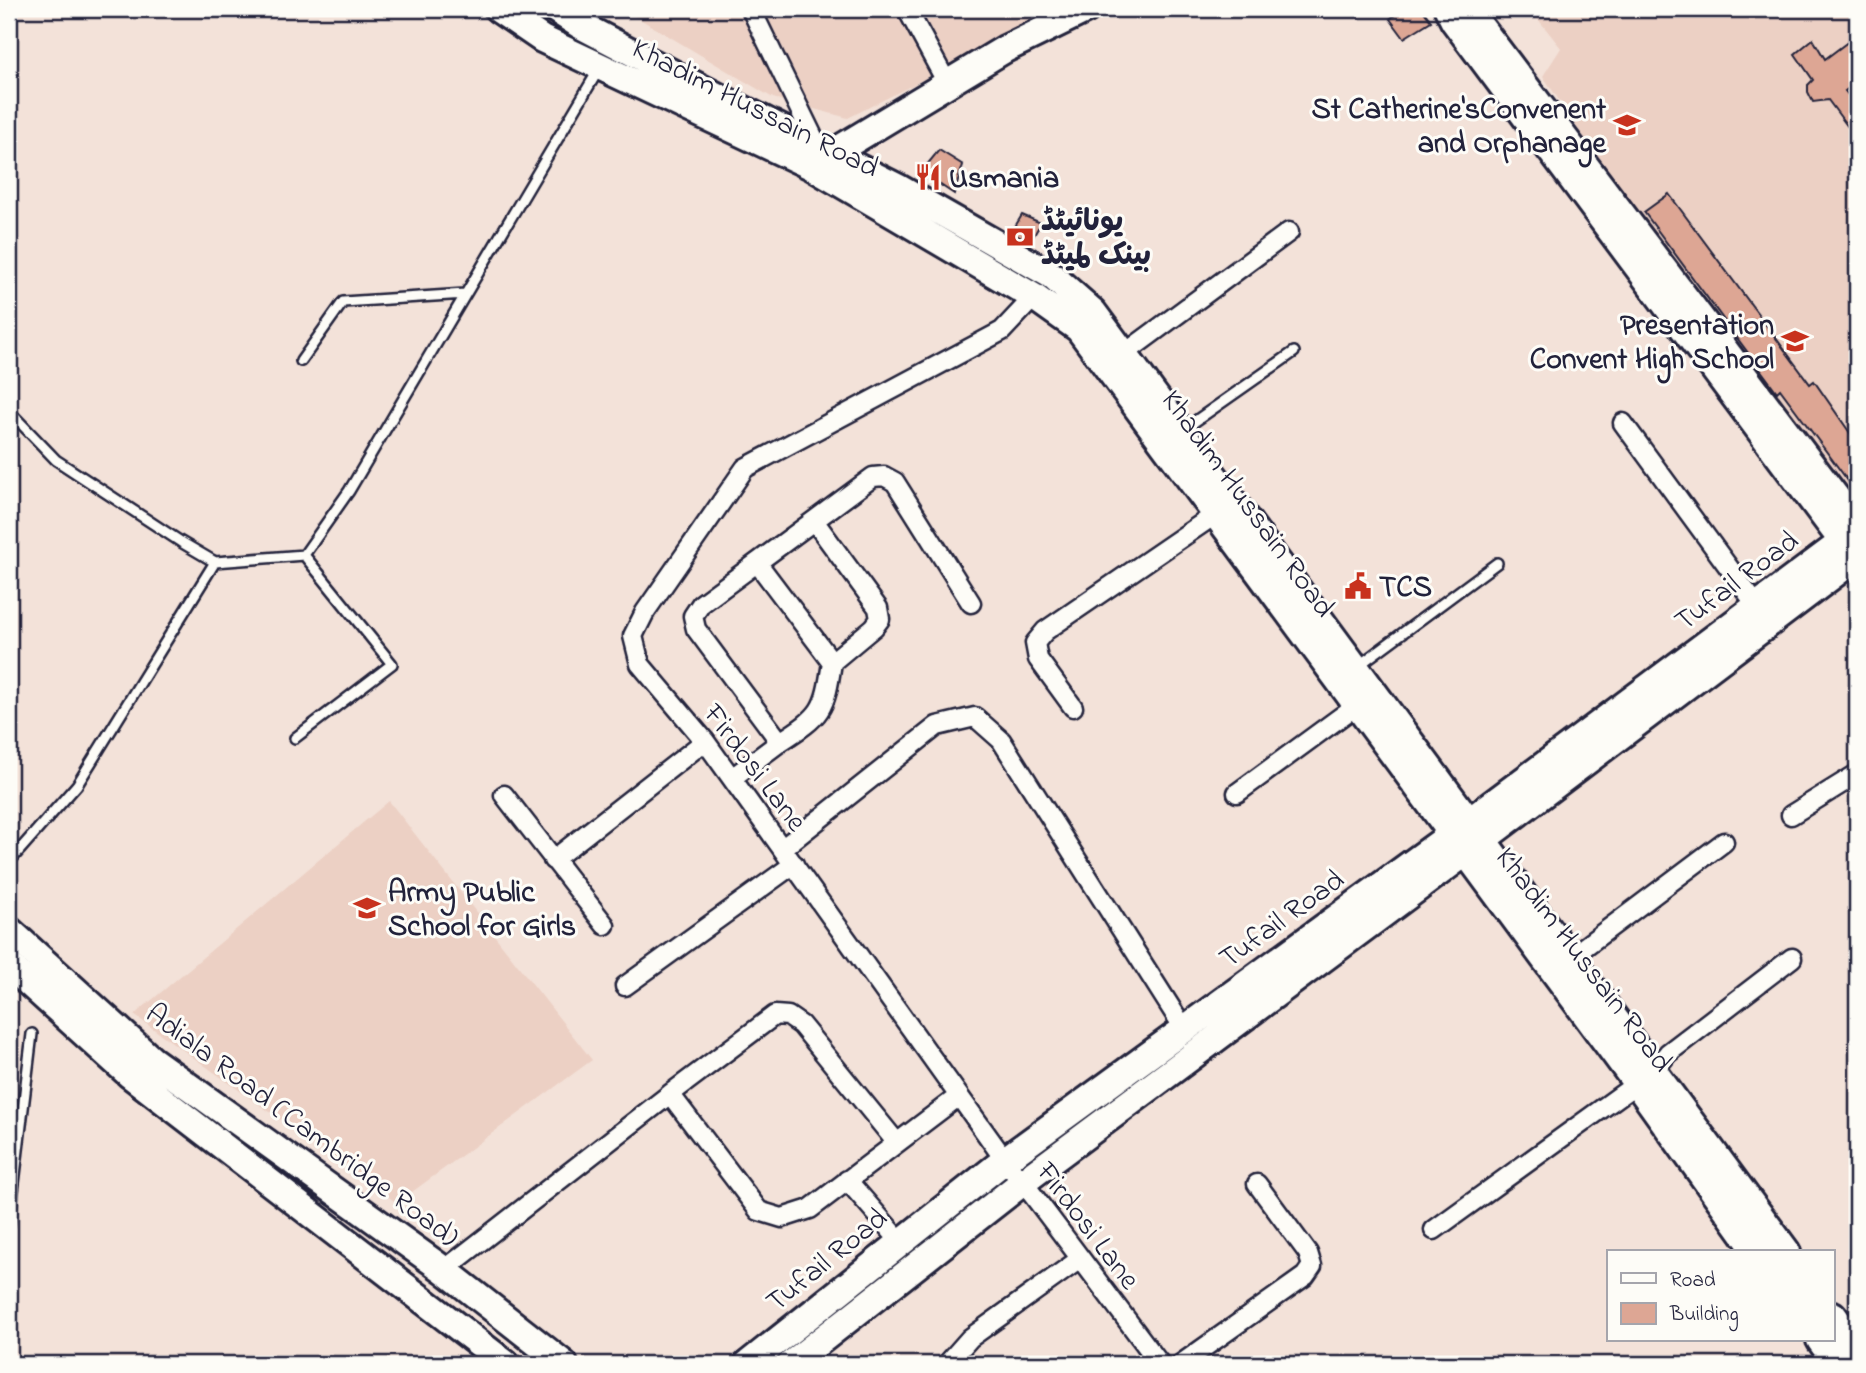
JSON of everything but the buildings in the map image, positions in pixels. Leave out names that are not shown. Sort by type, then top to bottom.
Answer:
[{"type":"main road","name":"Khadim Hussain Road","points":[[498,9],[542,39],[601,66],[897,187],[1051,275],[1093,312],[1356,667],[1468,837],[1645,1078],[1785,1250]]},
{"type":"main road","name":"Khadim Hussain Road","points":[[555,9],[820,155],[1079,329],[1357,705],[1570,957],[1756,1250]]},
{"type":"main road","points":[[820,155],[1005,49],[1087,9]]},
{"type":"main road","points":[[1448,9],[1454,21],[1855,545]]},
{"type":"main road","points":[[1467,9],[1855,545]]},
{"type":"main road","name":"Tufail Road","points":[[748,1364],[1005,1160],[1185,1030],[1468,837],[1757,606],[1855,545]]},
{"type":"main road","name":"Tufail Road","points":[[790,1364],[1468,837],[1855,545]]},
{"type":"main road","name":"Adiala Road (Cambridge Road)","points":[[9,930],[152,1060],[444,1270],[564,1364]]},
{"type":"main road","points":[[9,965],[129,1074],[506,1364]]},
{"type":"main road","points":[[1834,1316],[1857,1348]]},
{"type":"main road","points":[[1821,1342],[1837,1364]]},
{"type":"street","points":[[751,9],[820,155]]},
{"type":"street","points":[[907,9],[947,83]]},
{"type":"street","points":[[1124,354],[1289,232]]},
{"type":"street","name":"Firdosi Lane","points":[[1034,297],[1002,331],[745,468],[645,612],[634,636],[640,664],[705,741],[1005,1160],[1160,1364]]},
{"type":"street","points":[[1623,422],[1757,606]]},
{"type":"street","points":[[780,742],[696,629],[693,616],[701,604],[873,477],[884,476],[895,482],[971,603]]},
{"type":"street","points":[[1073,707],[1038,659],[1035,643],[1045,631],[1216,514]]},
{"type":"street","points":[[732,778],[780,742],[811,723],[826,699],[832,662],[874,627],[880,618],[878,608],[815,522]]},
{"type":"street","points":[[758,564],[832,662]]},
{"type":"street","points":[[1237,793],[1357,705]]},
{"type":"street","points":[[783,848],[937,726],[975,717],[1001,740],[1185,1030]]},
{"type":"street","points":[[553,860],[705,741]]},
{"type":"street","points":[[1791,815],[1857,774]]},
{"type":"street","points":[[504,795],[605,925]]},
{"type":"street","points":[[1570,957],[1724,842]]},
{"type":"street","points":[[625,986],[794,863]]},
{"type":"street","points":[[1434,1230],[1645,1078],[1668,1053],[1792,958]]},
{"type":"street","points":[[444,1270],[775,1015],[788,1016],[801,1025],[897,1143]]},
{"type":"street","points":[[670,1094],[759,1211],[782,1218],[810,1209],[959,1096]]},
{"type":"street","points":[[847,1180],[901,1242]]},
{"type":"street","points":[[1181,1364],[1305,1276],[1312,1266],[1308,1253],[1257,1184]]},
{"type":"street","points":[[947,1364],[970,1338],[1080,1259]]},
{"type":"lane","points":[[304,555],[349,491],[601,66]]},
{"type":"lane","points":[[300,361],[343,302],[466,294]]},
{"type":"lane","points":[[1181,431],[1294,352]]},
{"type":"lane","points":[[9,411],[56,460],[215,562],[304,555]]},
{"type":"lane","points":[[295,738],[392,664],[304,555]]},
{"type":"lane","points":[[9,862],[77,785],[215,562]]},
{"type":"lane","points":[[1356,667],[1497,563]]},
{"type":"lane","points":[[9,1225],[32,1034]]},
{"type":"shaded area","points":[[623,9],[1061,9],[848,118],[773,98]]},
{"type":"shaded area","name":"Presentation Convent High School","points":[[1530,9],[1857,9],[1857,507],[1608,174],[1543,76],[1561,48]]},
{"type":"shaded area","name":"Army Public School for Girls","points":[[389,801],[592,1060],[397,1203],[134,1015]]},
{"type":"place","name":"St Catherine'sConvenent and Orphanage","points":[[1627,125]]},
{"type":"place","name":"Usmania","points":[[928,177]]},
{"type":"place","name":"یونائیٹڈ بینک لمیٹڈ","points":[[1020,237]]},
{"type":"place","name":"Presentation Convent High School","points":[[1795,341]]},
{"type":"place","name":"TCS","points":[[1358,586]]},
{"type":"place","name":"Army Public School for Girls","points":[[367,908]]}]
